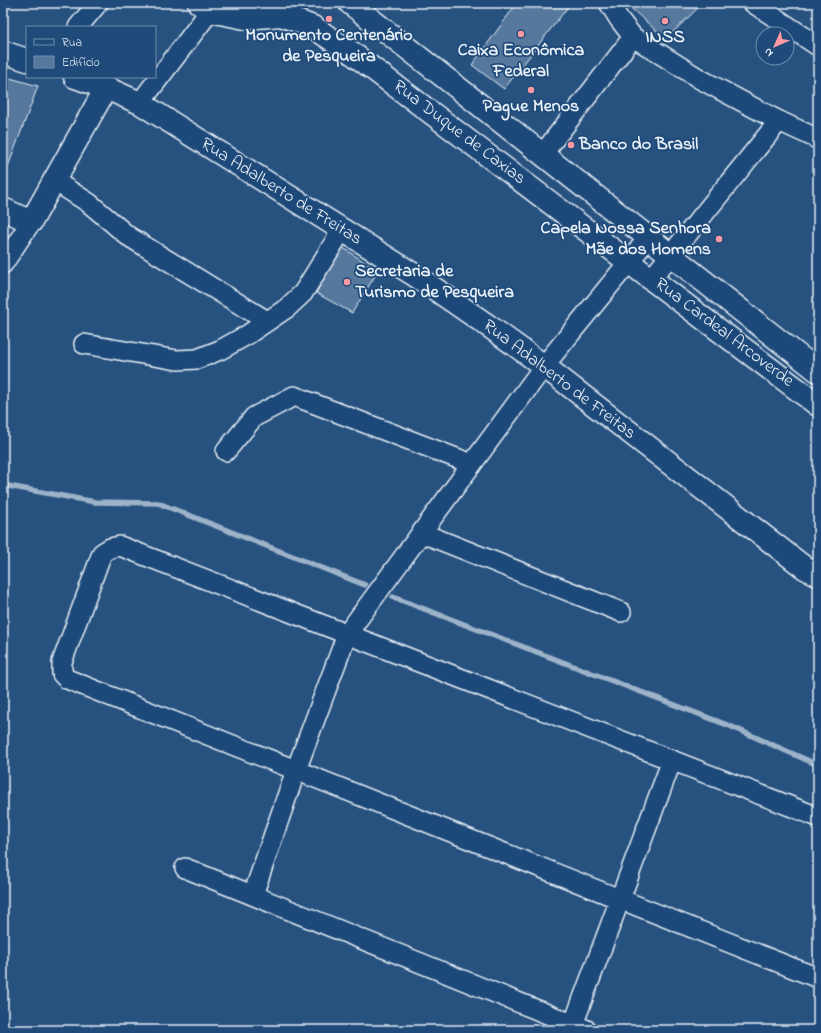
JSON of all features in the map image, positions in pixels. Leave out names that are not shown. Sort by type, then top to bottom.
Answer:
[{"type":"main road","name":"Rua Duque de Caxias","points":[[350,3],[670,254]]},
{"type":"main road","points":[[205,7],[244,18],[287,9]]},
{"type":"main road","name":"Rua Duque de Caxias","points":[[287,9],[352,53],[630,261]]},
{"type":"main road","points":[[3,52],[26,60]]},
{"type":"main road","name":"Rua Adalberto de Freitas","points":[[79,78],[140,103],[416,276],[544,366],[804,568],[818,575]]},
{"type":"main road","points":[[3,209],[31,222],[53,180],[106,88]]},
{"type":"main road","name":"Rua Cardeal Arcoverde","points":[[670,254],[818,371]]},
{"type":"main road","name":"Rua Cardeal Arcoverde","points":[[630,261],[818,404]]},
{"type":"street","points":[[79,26],[98,3]]},
{"type":"street","points":[[609,3],[633,37],[700,78],[779,121],[818,139]]},
{"type":"street","points":[[753,3],[818,46]]},
{"type":"street","points":[[140,103],[205,7]]},
{"type":"street","points":[[542,155],[633,37]]},
{"type":"street","points":[[652,278],[779,121]]},
{"type":"street","points":[[53,180],[89,202],[128,236],[267,321]]},
{"type":"street","points":[[3,264],[31,222]]},
{"type":"street","points":[[84,344],[177,360],[197,359],[220,350],[248,335],[287,308],[303,293],[342,230]]},
{"type":"street","points":[[253,895],[296,770],[347,634],[544,366],[649,237]]},
{"type":"street","points":[[226,452],[254,417],[294,396],[472,464]]},
{"type":"street","points":[[422,533],[621,612]]},
{"type":"street","points":[[818,817],[120,546],[110,548],[102,553],[62,662],[62,674],[68,679],[818,978]]},
{"type":"street","points":[[185,868],[580,1027],[620,899],[672,760]]},
{"type":"building","name":"Caixa Econômica Federal","points":[[517,3],[571,3],[504,89],[472,65]]},
{"type":"building","name":"INSS","points":[[625,3],[703,3],[666,39]]},
{"type":"building","points":[[3,76],[38,86],[3,180]]},
{"type":"building","name":"Secretaria de Turismo de Pesqueira","points":[[342,247],[378,271],[352,313],[316,293]]},
{"type":"waterway","points":[[3,485],[95,502],[158,503],[365,585]]},
{"type":"waterway","points":[[393,597],[730,726],[818,765]]},
{"type":"place","name":"Monumento Centenário de Pesqueira","points":[[329,19]]},
{"type":"place","name":"INSS","points":[[665,21]]},
{"type":"place","name":"Caixa Econômica Federal","points":[[521,34]]},
{"type":"place","name":"Pague Menos","points":[[531,90]]},
{"type":"place","name":"Banco do Brasil","points":[[571,145]]},
{"type":"place","name":"Capela Nossa Senhora Mãe dos Homens","points":[[719,239]]},
{"type":"place","name":"Secretaria de Turismo de Pesqueira","points":[[347,282]]}]
